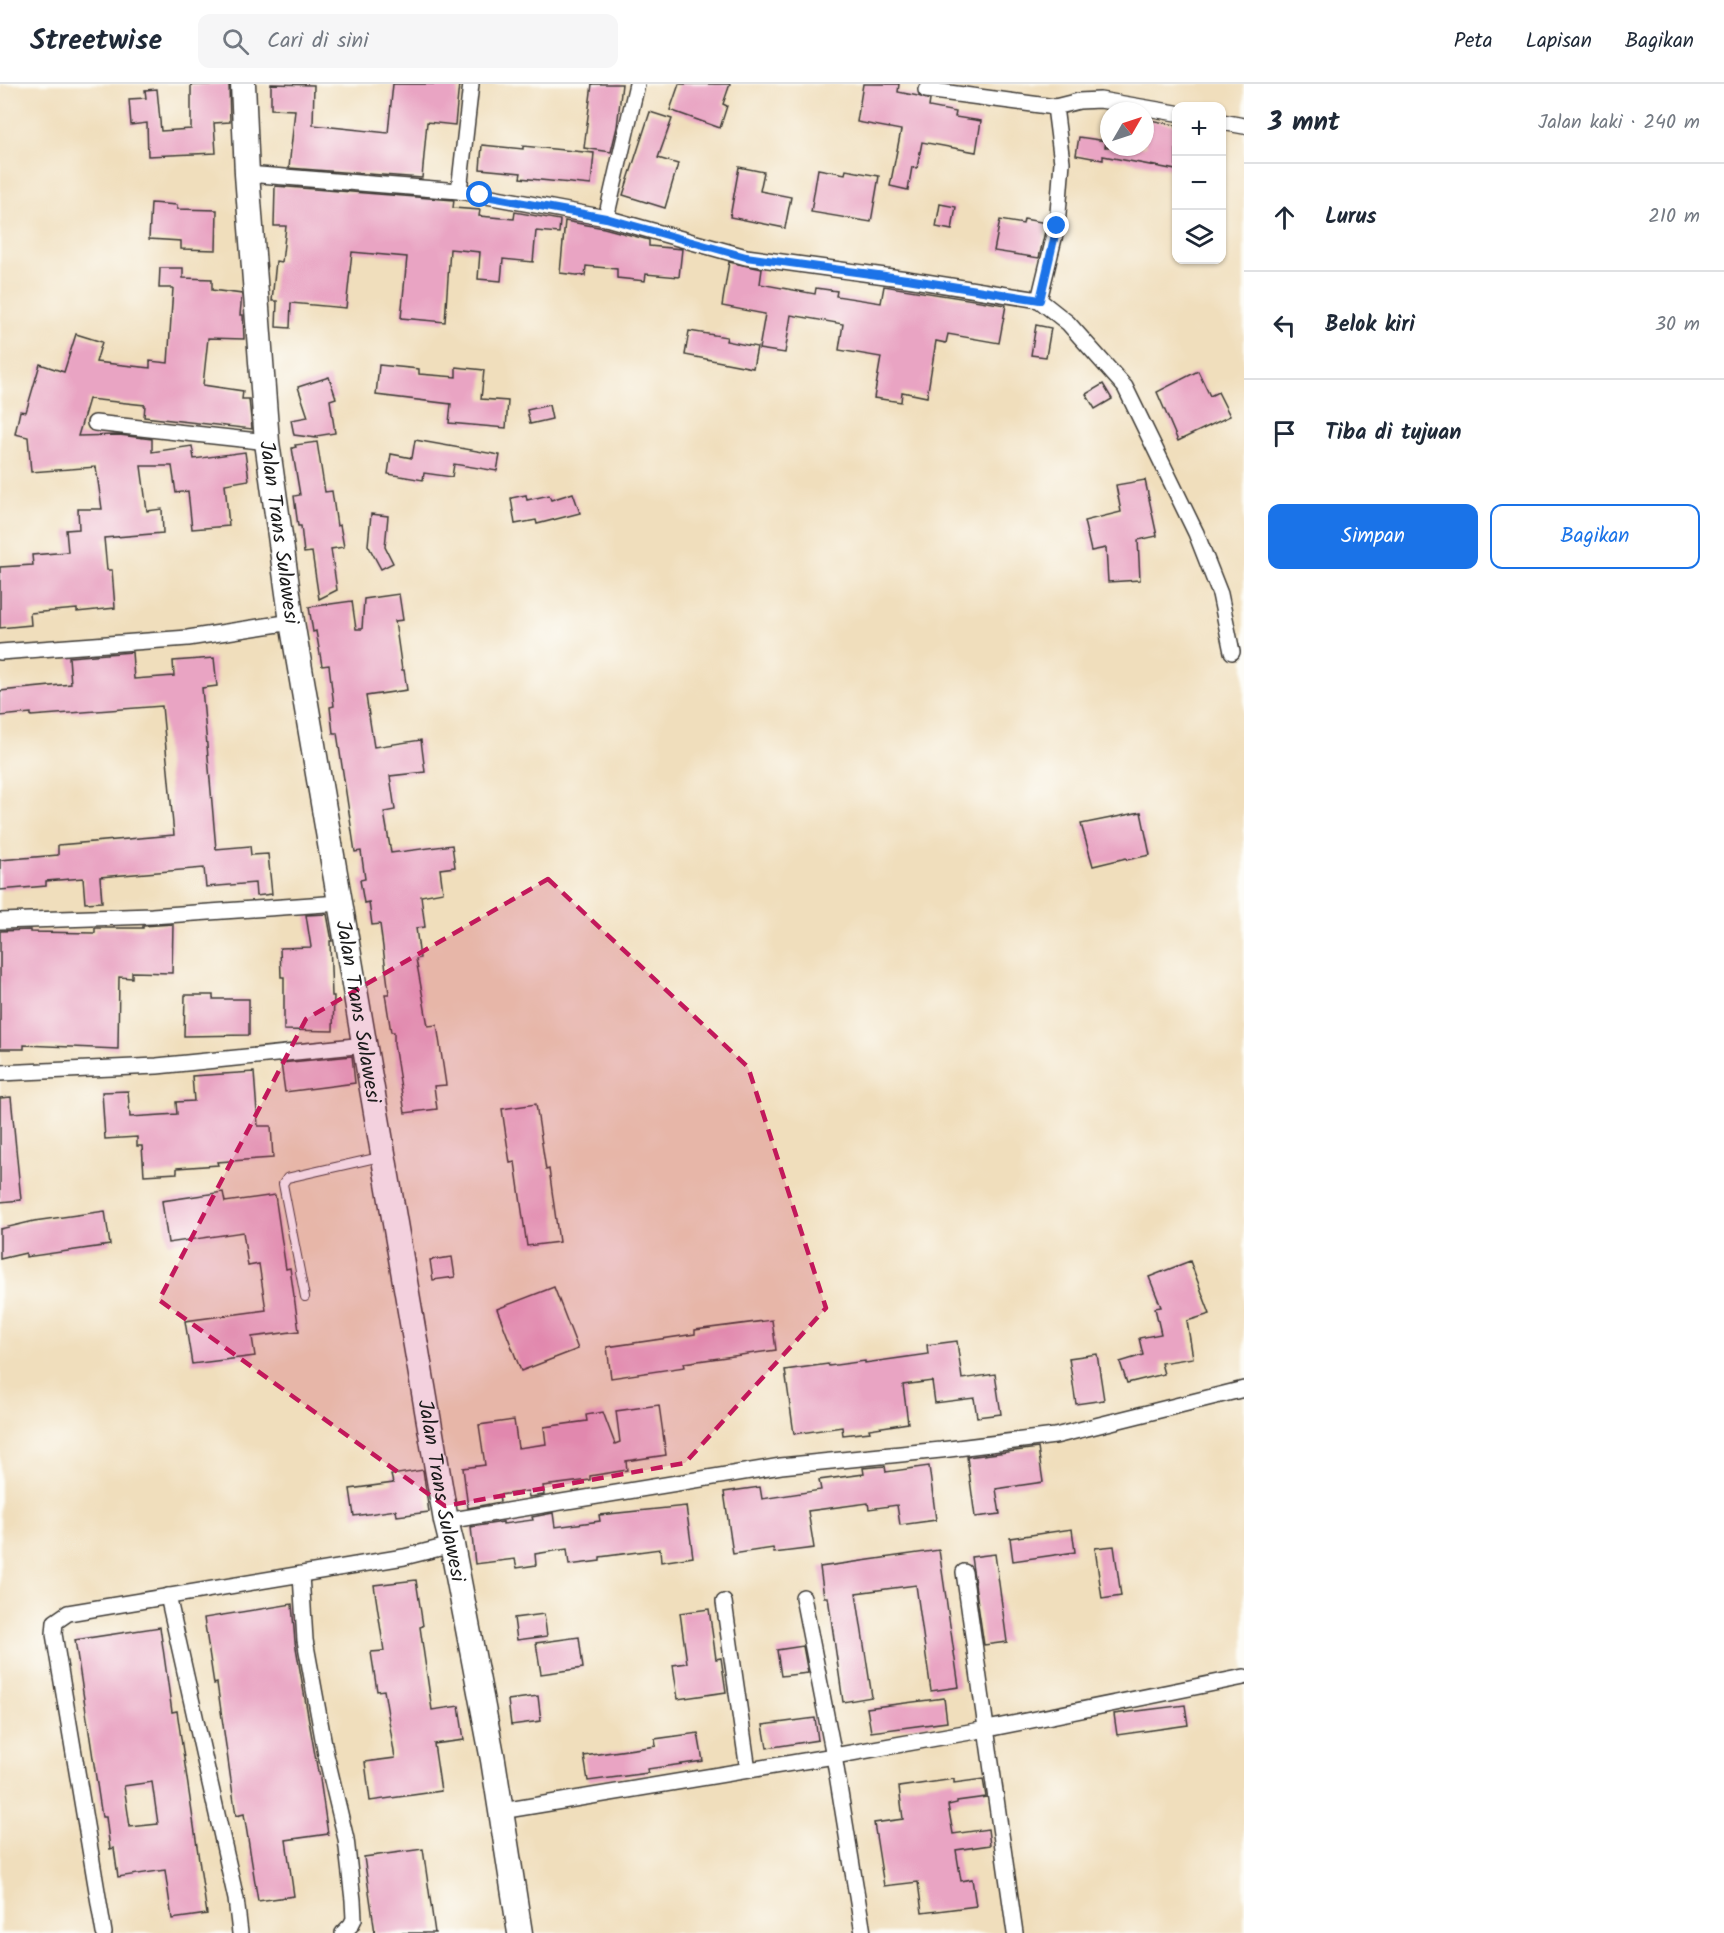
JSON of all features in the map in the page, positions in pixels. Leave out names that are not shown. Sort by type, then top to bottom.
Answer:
[{"type":"highway","name":"Jalan Trans Sulawesi","points":[[243,84],[247,174],[267,442],[292,622],[446,1521],[493,1760],[520,1933]]},
{"type":"street","points":[[459,191],[471,84]]},
{"type":"street","points":[[606,218],[637,84]]},
{"type":"street","points":[[926,90],[1055,107],[1079,100],[1100,100],[1172,112]]},
{"type":"street","points":[[1040,300],[1058,215],[1062,162],[1055,107]]},
{"type":"street","points":[[1226,123],[1244,126]]},
{"type":"street","points":[[247,174],[459,191],[606,218],[746,257],[1040,300],[1068,323],[1125,387],[1196,533],[1220,594],[1232,652]]},
{"type":"street","points":[[95,423],[267,442]]},
{"type":"street","points":[[0,652],[188,638],[292,622]]},
{"type":"street","points":[[0,921],[152,916],[340,903]]},
{"type":"street","points":[[0,1073],[157,1066],[365,1045]]},
{"type":"street","points":[[446,1521],[781,1466],[1055,1436],[1244,1389]]},
{"type":"street","points":[[104,1933],[54,1634],[55,1622],[68,1613],[404,1557],[452,1545]]},
{"type":"street","points":[[964,1572],[1015,1933]]},
{"type":"street","points":[[301,1575],[306,1640],[326,1755],[346,1839],[350,1869],[354,1919],[343,1933]]},
{"type":"street","points":[[168,1596],[236,1899],[240,1933]]},
{"type":"street","points":[[803,1597],[834,1756],[863,1933]]},
{"type":"street","points":[[724,1602],[748,1770]]},
{"type":"street","points":[[501,1811],[987,1729],[1244,1677]]},
{"type":"lane","points":[[305,1297],[283,1184],[287,1178],[385,1156]]},
{"type":"highlighted area","points":[[548,879],[748,1067],[826,1308],[685,1463],[445,1506],[159,1300],[306,1019]]},
{"type":"building","points":[[229,84],[230,122],[214,123],[216,153],[148,156],[147,123],[131,125],[129,99],[146,98],[145,90],[157,89],[161,131],[191,129],[191,85]]},
{"type":"building","points":[[271,84],[314,85],[313,125],[388,133],[393,84],[459,84],[455,125],[427,122],[422,178],[289,168],[295,110],[271,109]]},
{"type":"building","points":[[592,84],[622,84],[617,127],[611,152],[584,148]]},
{"type":"building","points":[[679,84],[730,84],[723,104],[727,106],[720,128],[670,110]]},
{"type":"building","points":[[863,84],[899,84],[898,92],[930,100],[929,107],[956,112],[955,117],[981,121],[976,152],[922,142],[917,168],[912,167],[908,190],[890,186],[901,130],[857,122]]},
{"type":"building","points":[[650,112],[672,119],[658,158],[678,164],[665,208],[623,195]]},
{"type":"building","points":[[1154,121],[1172,124],[1172,169],[1103,156],[1154,156]]},
{"type":"building","points":[[1079,137],[1100,140],[1100,156],[1103,156],[1103,160],[1076,155]]},
{"type":"building","points":[[482,145],[523,149],[523,146],[594,153],[591,185],[520,178],[521,173],[480,169]]},
{"type":"building","points":[[739,167],[764,172],[760,191],[791,197],[785,228],[730,217]]},
{"type":"building","points":[[818,169],[845,174],[846,170],[879,176],[871,222],[811,212]]},
{"type":"building","points":[[275,186],[454,200],[453,208],[480,210],[479,216],[514,219],[515,212],[560,220],[559,233],[536,231],[533,262],[503,259],[501,281],[478,279],[480,252],[450,249],[445,322],[401,318],[407,257],[352,252],[346,308],[291,303],[290,328],[276,327],[277,301],[272,301],[276,261],[282,262],[286,226],[274,226]]},
{"type":"building","points":[[151,203],[177,205],[177,209],[217,210],[216,250],[181,249],[181,241],[149,239]]},
{"type":"building","points":[[940,204],[956,207],[952,230],[936,227]]},
{"type":"building","points":[[1024,219],[1047,223],[1039,258],[994,251],[1000,220],[1023,224]]},
{"type":"building","points":[[565,221],[649,240],[649,246],[682,249],[679,277],[646,274],[645,281],[617,278],[617,269],[586,266],[585,276],[560,273]]},
{"type":"building","points":[[729,262],[762,269],[760,284],[815,294],[816,288],[837,291],[836,296],[881,303],[884,286],[1006,305],[999,343],[948,334],[946,343],[936,341],[927,397],[902,392],[901,402],[874,398],[881,357],[839,350],[843,324],[791,315],[785,353],[759,349],[765,314],[722,306]]},
{"type":"building","points":[[160,268],[183,268],[183,278],[212,279],[212,290],[242,294],[240,315],[243,315],[244,339],[208,338],[203,385],[243,391],[242,399],[249,399],[252,429],[144,417],[145,405],[89,399],[78,436],[119,435],[152,439],[152,452],[192,446],[194,459],[245,452],[249,480],[225,484],[229,526],[192,529],[188,491],[176,493],[172,466],[141,466],[147,511],[162,509],[163,533],[104,538],[107,570],[112,570],[115,608],[30,613],[31,625],[0,628],[0,567],[33,565],[32,555],[68,552],[66,530],[79,529],[78,509],[102,509],[96,467],[31,472],[28,437],[15,434],[20,411],[26,412],[40,364],[64,372],[76,334],[102,342],[96,362],[150,368],[150,361],[168,363],[173,288],[159,288]]},
{"type":"building","points":[[1036,325],[1051,328],[1046,357],[1031,355]]},
{"type":"building","points":[[689,331],[727,337],[726,341],[757,347],[753,368],[685,355]]},
{"type":"building","points":[[379,365],[419,369],[419,374],[456,377],[456,367],[484,370],[481,399],[508,401],[506,428],[449,423],[451,404],[376,395]]},
{"type":"building","points":[[1198,371],[1210,396],[1218,392],[1230,416],[1178,441],[1157,392]]},
{"type":"building","points":[[329,377],[336,398],[330,400],[335,433],[316,436],[317,438],[294,435],[291,420],[308,417],[298,387]]},
{"type":"building","points":[[1103,384],[1112,399],[1095,409],[1086,394]]},
{"type":"building","points":[[549,405],[552,419],[530,424],[527,410]]},
{"type":"building","points":[[415,440],[500,455],[497,471],[454,464],[452,477],[424,473],[423,480],[388,474],[391,454],[412,458]]},
{"type":"building","points":[[317,442],[325,492],[332,491],[337,526],[340,525],[344,547],[331,549],[337,590],[319,599],[312,552],[304,553],[301,526],[298,526],[294,496],[300,495],[292,448],[296,447],[295,445]]},
{"type":"building","points":[[1145,480],[1157,536],[1138,540],[1140,580],[1108,582],[1106,548],[1091,551],[1084,521],[1121,512],[1116,485]]},
{"type":"building","points":[[573,493],[580,513],[537,524],[536,520],[515,524],[511,498],[526,495],[527,500],[549,495],[551,500]]},
{"type":"building","points":[[371,514],[388,516],[385,547],[393,563],[381,569],[368,545]]},
{"type":"building","points":[[399,594],[403,620],[395,621],[407,690],[366,696],[374,747],[421,740],[425,772],[390,776],[395,810],[384,812],[391,853],[452,845],[455,867],[440,869],[443,892],[421,896],[425,927],[416,928],[420,958],[416,959],[428,1026],[437,1025],[446,1085],[434,1086],[437,1109],[405,1113],[394,1032],[391,1032],[385,994],[389,994],[380,924],[372,925],[369,902],[364,903],[360,880],[365,879],[361,851],[355,852],[337,733],[333,733],[330,707],[334,706],[329,665],[322,666],[309,607],[352,601],[356,629],[362,629],[364,599]]},
{"type":"building","points":[[132,652],[134,679],[174,676],[173,661],[214,658],[217,686],[202,688],[216,849],[250,846],[251,855],[268,854],[272,894],[256,896],[255,883],[206,887],[204,868],[100,877],[102,902],[85,903],[83,878],[46,881],[46,886],[0,890],[0,860],[58,855],[58,845],[174,835],[162,706],[31,716],[31,713],[0,716],[0,691],[71,684],[69,657]]},
{"type":"building","points":[[1141,812],[1150,855],[1093,866],[1081,824]]},
{"type":"building","points":[[327,914],[332,941],[330,941],[332,996],[334,996],[333,1031],[284,1030],[284,977],[281,977],[280,948],[311,947],[306,915]]},
{"type":"building","points":[[173,924],[172,973],[132,972],[132,978],[119,977],[118,1049],[24,1045],[24,1049],[0,1049],[0,931],[95,933],[95,928],[143,928],[143,926]]},
{"type":"building","points":[[185,995],[213,995],[213,999],[249,999],[249,1035],[184,1036]]},
{"type":"building","points":[[352,1056],[355,1083],[285,1092],[281,1063]]},
{"type":"building","points":[[254,1072],[258,1126],[271,1126],[273,1158],[217,1162],[218,1165],[177,1168],[177,1173],[144,1175],[142,1146],[137,1146],[137,1137],[105,1139],[102,1092],[128,1091],[130,1117],[177,1114],[176,1102],[194,1101],[192,1076]]},
{"type":"building","points":[[11,1097],[21,1200],[0,1202],[0,1098]]},
{"type":"building","points":[[536,1104],[546,1170],[549,1169],[559,1242],[527,1246],[515,1162],[510,1163],[502,1109]]},
{"type":"building","points":[[223,1192],[225,1202],[275,1195],[286,1269],[290,1268],[299,1331],[252,1337],[255,1356],[192,1364],[185,1321],[266,1310],[259,1264],[248,1266],[243,1232],[168,1243],[162,1201]]},
{"type":"building","points":[[105,1211],[110,1245],[26,1257],[26,1253],[0,1259],[0,1229],[34,1221]]},
{"type":"building","points":[[452,1257],[455,1277],[433,1280],[430,1260]]},
{"type":"building","points":[[1190,1261],[1210,1314],[1187,1321],[1193,1358],[1161,1363],[1164,1374],[1127,1383],[1120,1362],[1143,1355],[1139,1338],[1161,1334],[1155,1308],[1161,1307],[1149,1277]]},
{"type":"building","points":[[554,1287],[578,1349],[521,1371],[497,1309]]},
{"type":"building","points":[[772,1320],[776,1350],[684,1363],[685,1367],[611,1378],[607,1347],[695,1334],[695,1330]]},
{"type":"building","points":[[957,1341],[962,1379],[995,1374],[1001,1414],[977,1417],[974,1398],[935,1403],[932,1381],[903,1385],[908,1423],[869,1429],[870,1432],[843,1435],[842,1427],[794,1434],[785,1370],[828,1364],[829,1366],[865,1361],[865,1363],[928,1354],[927,1345]]},
{"type":"building","points":[[1097,1354],[1104,1400],[1076,1404],[1069,1358]]},
{"type":"building","points":[[659,1405],[666,1455],[626,1461],[627,1470],[590,1476],[590,1480],[543,1486],[544,1495],[529,1497],[528,1491],[499,1495],[500,1502],[468,1508],[463,1468],[485,1465],[479,1425],[514,1420],[518,1448],[546,1444],[544,1427],[587,1421],[586,1415],[603,1412],[615,1444],[620,1442],[616,1411]]},
{"type":"building","points":[[1038,1448],[1043,1482],[996,1489],[1000,1514],[975,1517],[967,1457]]},
{"type":"building","points":[[885,1466],[886,1472],[929,1466],[936,1520],[900,1525],[897,1505],[869,1509],[868,1503],[808,1511],[814,1548],[774,1553],[773,1548],[733,1554],[724,1492],[760,1487],[762,1499],[821,1490],[819,1480],[864,1474],[863,1468]]},
{"type":"building","points":[[423,1470],[429,1512],[397,1516],[396,1510],[354,1516],[350,1489],[393,1483],[391,1475]]},
{"type":"building","points":[[686,1506],[693,1557],[661,1562],[660,1549],[600,1557],[600,1561],[569,1565],[567,1549],[535,1554],[536,1565],[517,1568],[515,1559],[475,1564],[471,1527],[533,1520],[532,1517],[553,1513],[555,1527],[600,1521],[599,1515]]},
{"type":"building","points":[[1072,1529],[1075,1552],[1013,1561],[1010,1538]]},
{"type":"building","points":[[1114,1546],[1121,1596],[1102,1599],[1095,1548]]},
{"type":"building","points":[[939,1550],[959,1687],[931,1691],[916,1585],[856,1593],[872,1697],[843,1702],[828,1597],[824,1597],[820,1567]]},
{"type":"building","points":[[995,1554],[1007,1642],[984,1645],[971,1557]]},
{"type":"building","points":[[416,1580],[432,1710],[459,1706],[464,1740],[434,1744],[441,1791],[370,1801],[365,1762],[395,1758],[384,1690],[377,1691],[371,1652],[384,1651],[374,1585]]},
{"type":"building","points":[[292,1604],[295,1642],[328,1834],[286,1840],[294,1896],[258,1901],[244,1814],[236,1816],[217,1683],[214,1684],[204,1618]]},
{"type":"building","points":[[709,1609],[716,1659],[721,1658],[726,1692],[678,1699],[673,1665],[687,1663],[680,1613]]},
{"type":"building","points":[[544,1614],[547,1636],[517,1640],[514,1618]]},
{"type":"building","points":[[160,1627],[172,1712],[177,1711],[207,1914],[172,1919],[165,1870],[118,1877],[114,1848],[110,1849],[106,1817],[102,1817],[75,1640]],"holes":[[[152,1782],[158,1824],[130,1827],[124,1786]]]},
{"type":"building","points":[[579,1637],[583,1668],[541,1674],[536,1643]]},
{"type":"building","points":[[803,1646],[808,1673],[781,1676],[777,1650]]},
{"type":"building","points":[[538,1696],[541,1721],[511,1725],[508,1700]]},
{"type":"building","points":[[944,1698],[947,1722],[871,1732],[867,1708]]},
{"type":"building","points":[[1185,1705],[1188,1725],[1117,1735],[1114,1714]]},
{"type":"building","points":[[815,1718],[818,1740],[767,1748],[763,1725]]},
{"type":"building","points":[[698,1733],[703,1761],[647,1769],[648,1773],[588,1781],[584,1756],[656,1746],[655,1739]]},
{"type":"building","points":[[954,1779],[954,1783],[983,1779],[986,1797],[957,1801],[957,1803],[948,1805],[953,1834],[988,1829],[990,1845],[956,1850],[961,1881],[972,1879],[976,1906],[922,1913],[918,1882],[884,1886],[874,1823],[903,1819],[899,1787]]},
{"type":"building","points":[[423,1849],[435,1933],[375,1933],[364,1857]]},
{"type":"route","points":[[480,195],[606,218],[746,257],[1040,300],[1057,226]]}]
